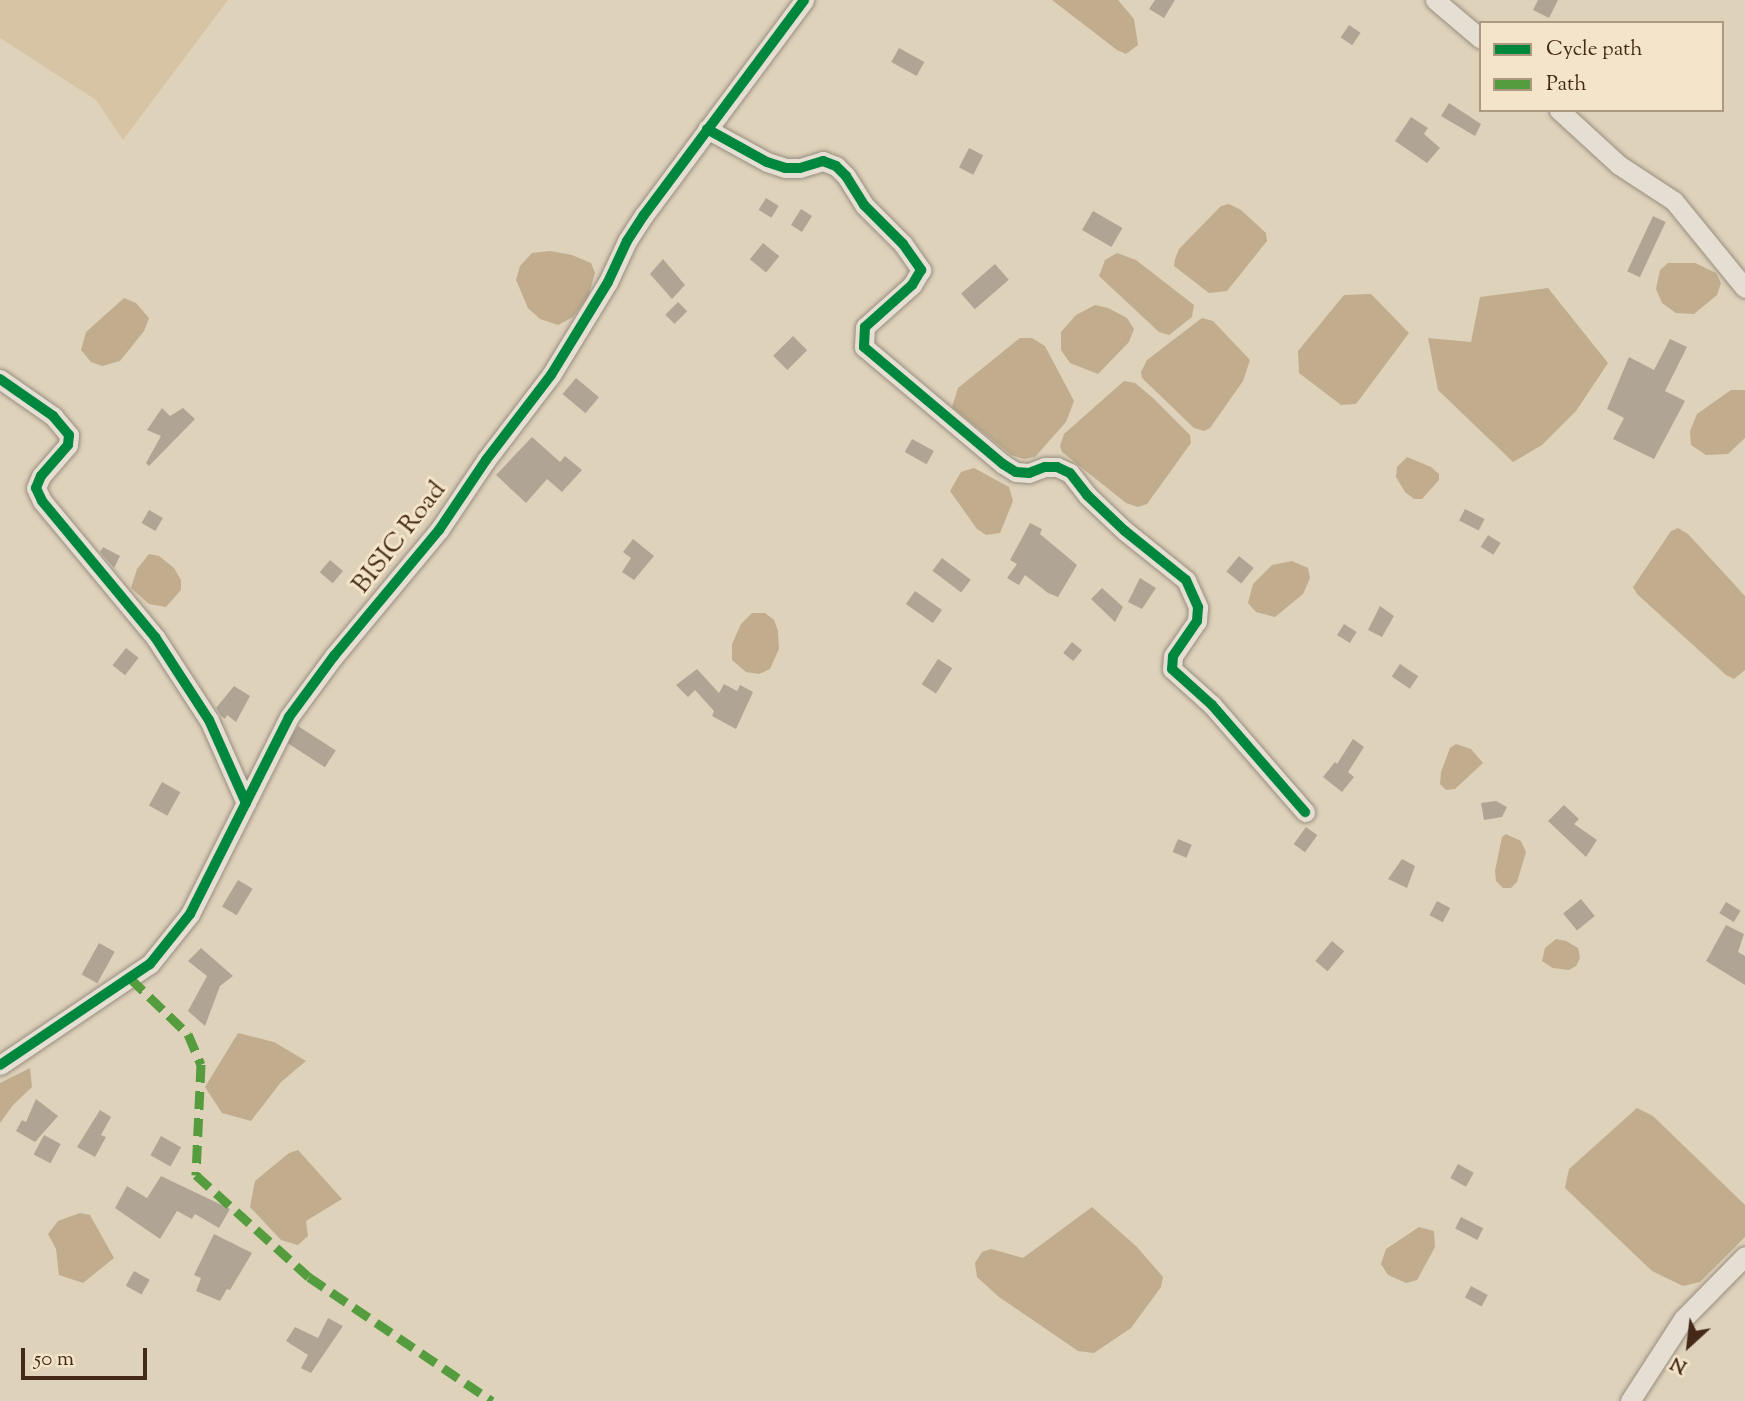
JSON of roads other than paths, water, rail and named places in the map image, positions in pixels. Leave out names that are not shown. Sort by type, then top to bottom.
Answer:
[{"type":"street","name":"BISIC Road","points":[[0,1065],[150,964],[190,914],[289,717],[334,656],[439,530],[486,460],[551,375],[608,282],[627,241],[707,128],[804,0]]},
{"type":"street","points":[[1435,0],[1479,37]]},
{"type":"street","points":[[1561,112],[1619,166],[1674,201],[1745,288]]},
{"type":"street","points":[[707,128],[767,162],[785,168],[800,168],[823,161],[836,166],[846,176],[864,205],[903,244],[921,270],[912,285],[865,327],[864,347],[1016,472],[1029,473],[1045,467],[1057,467],[1070,473],[1087,495],[1125,531],[1186,580],[1198,607],[1197,621],[1173,656],[1171,669],[1212,705],[1305,812]]},
{"type":"street","points":[[0,379],[53,416],[69,435],[68,445],[41,476],[36,488],[42,501],[155,637],[209,720],[246,803]]},
{"type":"street","points":[[1630,1401],[1683,1319],[1745,1256]]}]
